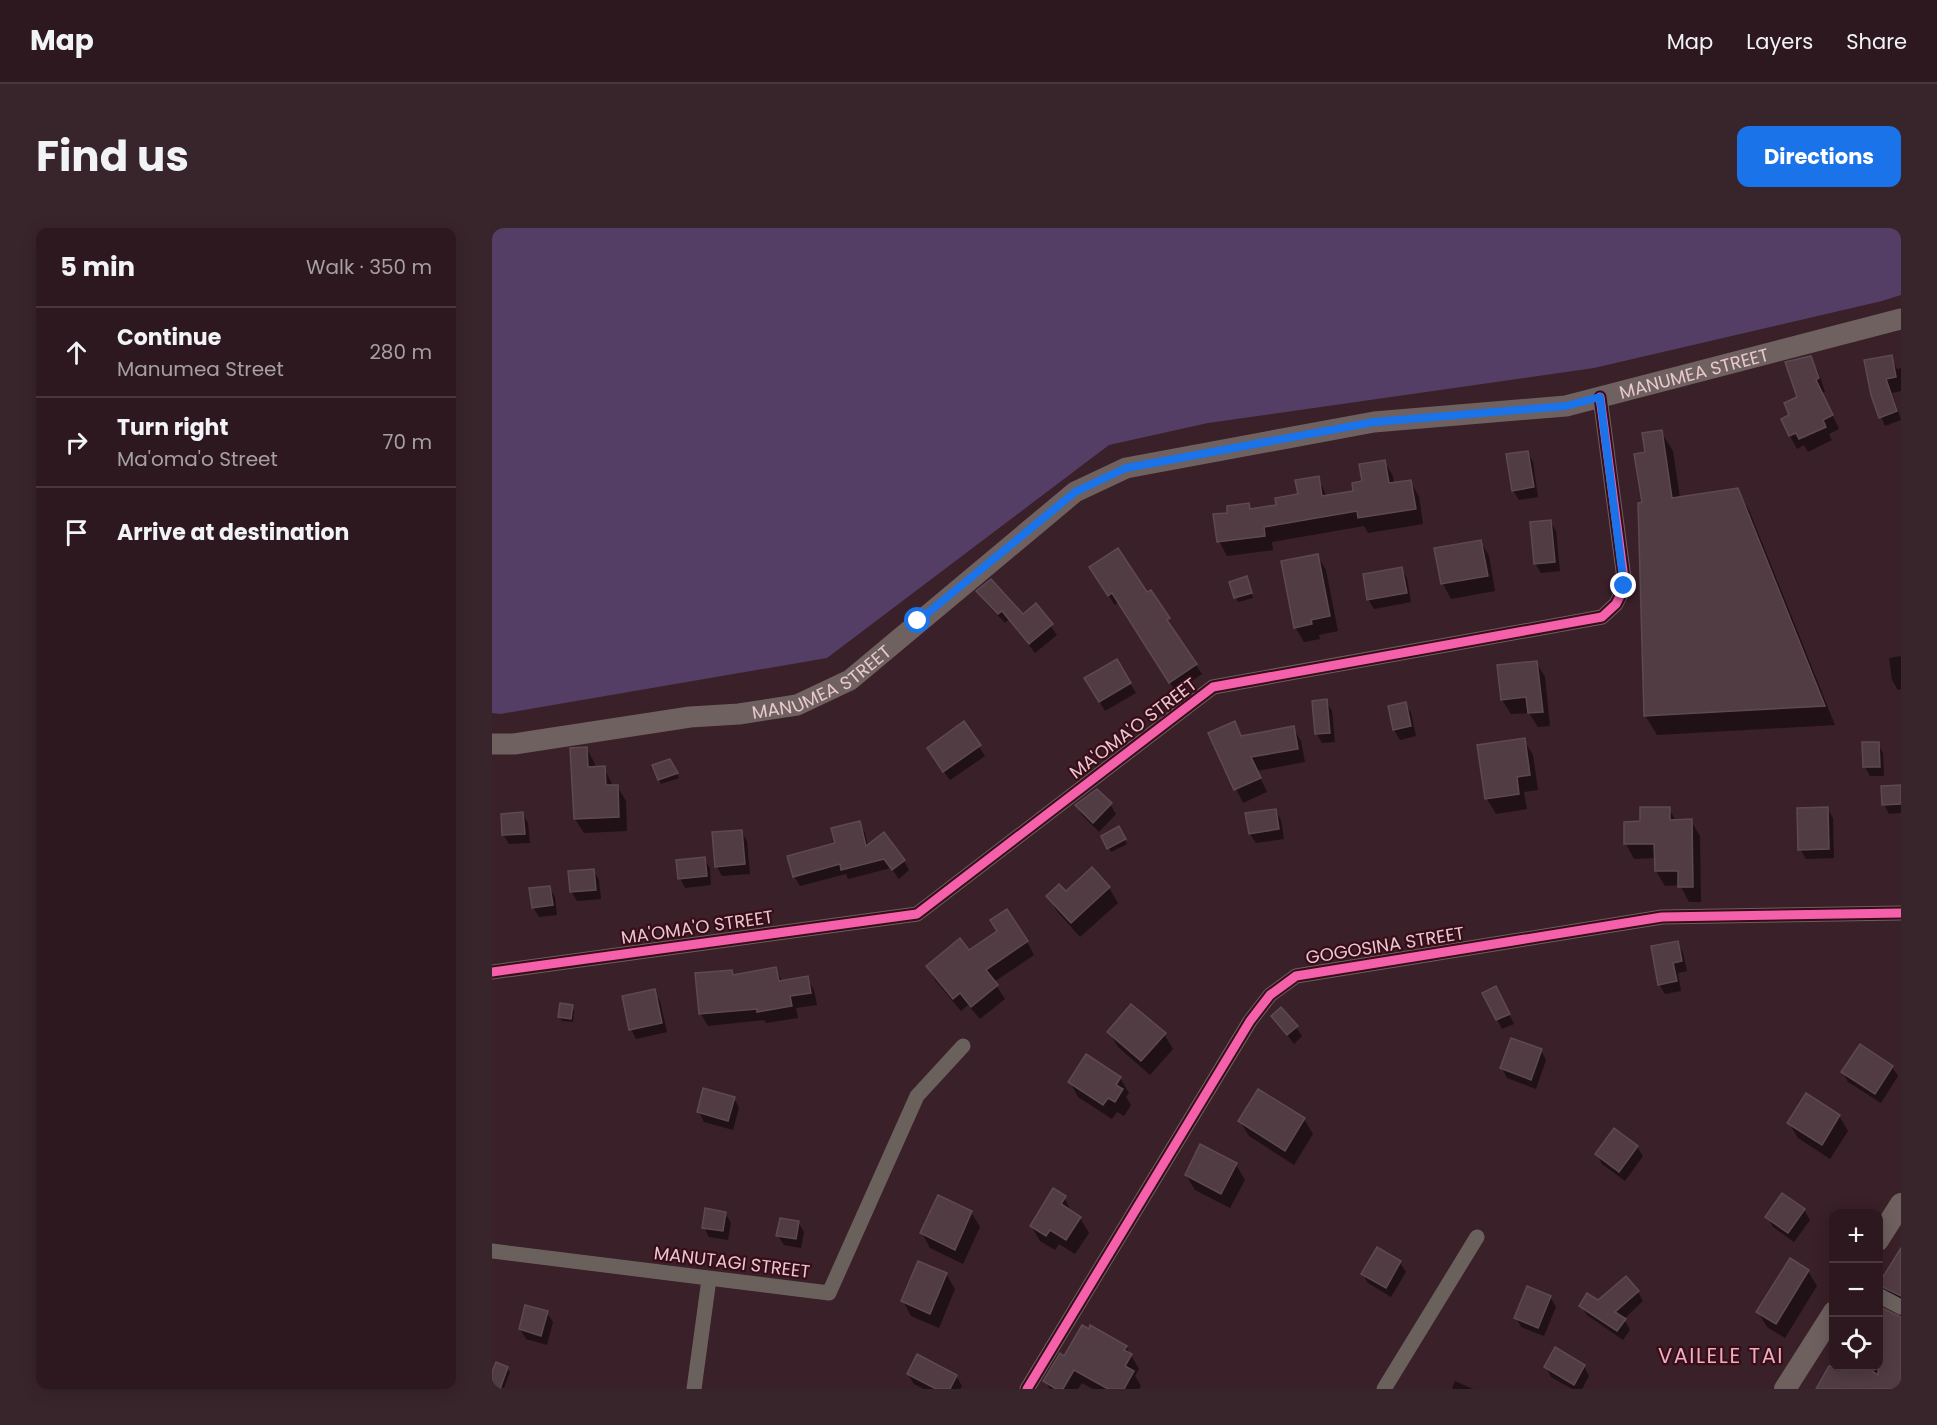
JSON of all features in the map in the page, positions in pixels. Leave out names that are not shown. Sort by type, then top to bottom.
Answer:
[{"type":"main road","name":"MANUMEA STREET","points":[[492,744],[514,744],[690,717],[739,714],[797,705],[850,680],[1075,492],[1126,468],[1374,422],[1566,406],[1901,319]]},
{"type":"main road","points":[[1883,1232],[1901,1204]]},
{"type":"main road","points":[[1785,1389],[1830,1317]]},
{"type":"street","name":"MA'OMA'O STREET","points":[[492,972],[917,914],[1213,687],[1602,617],[1616,604],[1624,586],[1600,397]]},
{"type":"street","name":"GOGOSINA STREET","points":[[1027,1389],[1250,1021],[1270,995],[1296,976],[1662,917],[1901,913]]},
{"type":"street","name":"MANUTAGI STREET","points":[[492,1251],[829,1293],[917,1096],[963,1046]]},
{"type":"street","points":[[1384,1389],[1477,1237]]},
{"type":"street","points":[[694,1389],[709,1279]]},
{"type":"street","points":[[1883,1298],[1901,1307]]},
{"type":"shaded area","points":[[492,228],[1901,228],[1901,295],[1594,368],[1208,423],[1109,445],[827,658],[500,714],[492,713]]},
{"type":"building","points":[[1892,355],[1896,377],[1886,379],[1897,411],[1879,418],[1871,395],[1864,360]]},
{"type":"building","points":[[1811,356],[1819,378],[1816,380],[1833,415],[1823,420],[1826,427],[1799,439],[1796,433],[1789,436],[1781,419],[1789,415],[1784,403],[1797,397],[1785,362]]},
{"type":"building","points":[[1662,430],[1672,498],[1738,488],[1825,706],[1644,716],[1638,503],[1642,502],[1634,454],[1645,452],[1642,433]]},
{"type":"building","points":[[1528,451],[1534,487],[1512,491],[1506,454]]},
{"type":"building","points":[[1385,460],[1389,483],[1411,480],[1416,509],[1358,518],[1357,511],[1264,527],[1265,536],[1217,542],[1213,514],[1227,513],[1227,506],[1249,503],[1250,509],[1276,505],[1275,498],[1298,494],[1295,480],[1319,476],[1322,496],[1353,491],[1352,483],[1362,481],[1359,464]]},
{"type":"building","points":[[1551,520],[1555,562],[1534,564],[1530,522]]},
{"type":"building","points":[[1481,540],[1488,576],[1441,584],[1434,548]]},
{"type":"building","points":[[1118,548],[1147,592],[1151,590],[1170,618],[1167,620],[1197,664],[1169,683],[1112,593],[1108,596],[1089,567]]},
{"type":"building","points":[[1318,554],[1330,616],[1311,620],[1312,624],[1294,628],[1281,561]]},
{"type":"building","points":[[1402,567],[1407,593],[1367,600],[1363,574]]},
{"type":"building","points":[[1247,576],[1252,593],[1234,598],[1229,582]]},
{"type":"building","points":[[991,579],[1023,614],[1036,603],[1053,624],[1029,644],[1002,611],[998,614],[976,591]]},
{"type":"building","points":[[1117,659],[1131,683],[1099,702],[1084,678]]},
{"type":"building","points":[[1537,661],[1543,712],[1528,713],[1526,697],[1501,700],[1497,665]]},
{"type":"building","points":[[1327,699],[1330,733],[1315,734],[1312,701]]},
{"type":"building","points":[[1406,702],[1411,726],[1393,730],[1388,706]]},
{"type":"building","points":[[964,721],[981,745],[943,772],[927,748]]},
{"type":"building","points":[[1235,721],[1241,736],[1294,726],[1298,749],[1251,757],[1261,778],[1234,790],[1208,733]]},
{"type":"building","points":[[1525,738],[1530,775],[1517,777],[1519,794],[1485,799],[1477,745]]},
{"type":"building","points":[[1862,742],[1879,742],[1880,767],[1863,767]]},
{"type":"building","points":[[587,747],[588,767],[605,766],[606,785],[618,785],[619,817],[574,819],[570,748]]},
{"type":"building","points":[[670,759],[678,773],[658,780],[652,765]]},
{"type":"building","points":[[1901,785],[1901,804],[1882,805],[1881,786]]},
{"type":"building","points":[[1097,789],[1112,803],[1093,823],[1075,805]]},
{"type":"building","points":[[1640,807],[1670,807],[1670,820],[1692,819],[1693,887],[1678,887],[1678,871],[1655,871],[1654,844],[1624,844],[1624,822],[1640,821]]},
{"type":"building","points":[[1828,807],[1829,849],[1798,850],[1797,808]]},
{"type":"building","points":[[1276,809],[1279,829],[1249,834],[1245,813]]},
{"type":"building","points":[[523,812],[525,834],[502,835],[501,814]]},
{"type":"building","points":[[860,821],[866,846],[884,832],[905,860],[892,870],[884,859],[841,870],[840,864],[793,877],[787,856],[835,843],[831,828]]},
{"type":"building","points":[[1119,826],[1126,839],[1107,849],[1101,836]]},
{"type":"building","points":[[742,830],[745,864],[715,867],[712,832]]},
{"type":"building","points":[[705,857],[707,876],[678,879],[676,860]]},
{"type":"building","points":[[1092,867],[1110,887],[1071,923],[1046,896],[1059,884],[1066,891]]},
{"type":"building","points":[[594,869],[596,890],[570,892],[568,871]]},
{"type":"building","points":[[550,886],[553,905],[532,908],[529,888]]},
{"type":"building","points":[[1007,909],[1028,941],[986,970],[998,985],[971,1007],[960,993],[953,999],[926,966],[960,938],[969,950],[997,931],[990,920]]},
{"type":"building","points":[[1678,941],[1682,961],[1673,963],[1677,981],[1658,985],[1651,946]]},
{"type":"building","points":[[776,967],[779,981],[808,976],[811,993],[790,996],[792,1006],[757,1012],[757,1009],[699,1014],[695,973],[732,970],[733,975]]},
{"type":"building","points":[[1496,986],[1510,1014],[1496,1020],[1482,993]]},
{"type":"building","points":[[655,989],[662,1023],[629,1030],[622,996]]},
{"type":"building","points":[[560,1003],[573,1005],[571,1019],[558,1017]]},
{"type":"building","points":[[1131,1004],[1166,1033],[1141,1061],[1107,1032]]},
{"type":"building","points":[[1281,1007],[1298,1026],[1287,1035],[1271,1016]]},
{"type":"building","points":[[1511,1038],[1542,1049],[1531,1080],[1500,1068]]},
{"type":"building","points":[[1860,1044],[1893,1066],[1875,1094],[1841,1072]]},
{"type":"building","points":[[1086,1054],[1121,1077],[1116,1085],[1123,1089],[1115,1102],[1108,1098],[1103,1105],[1068,1082]]},
{"type":"building","points":[[703,1088],[735,1097],[728,1121],[697,1112]]},
{"type":"building","points":[[1258,1089],[1305,1118],[1285,1151],[1238,1121]]},
{"type":"building","points":[[1806,1093],[1840,1115],[1822,1145],[1787,1123]]},
{"type":"building","points":[[1614,1128],[1638,1146],[1619,1172],[1595,1154]]},
{"type":"building","points":[[1200,1144],[1237,1163],[1221,1194],[1185,1175]]},
{"type":"building","points":[[1053,1188],[1066,1196],[1061,1204],[1081,1217],[1066,1240],[1050,1230],[1046,1236],[1030,1226]]},
{"type":"building","points":[[1782,1193],[1805,1209],[1788,1233],[1765,1217]]},
{"type":"building","points":[[938,1195],[972,1211],[955,1250],[920,1233]]},
{"type":"building","points":[[705,1208],[726,1212],[723,1231],[702,1228]]},
{"type":"building","points":[[780,1218],[799,1221],[796,1239],[776,1236]]},
{"type":"building","points":[[1377,1247],[1401,1261],[1386,1288],[1361,1274]]},
{"type":"building","points":[[1901,1248],[1901,1296],[1883,1287],[1883,1277]]},
{"type":"building","points":[[1790,1258],[1809,1270],[1776,1324],[1756,1312]]},
{"type":"building","points":[[918,1261],[947,1273],[930,1314],[901,1301]]},
{"type":"building","points":[[1626,1276],[1639,1291],[1615,1312],[1626,1319],[1617,1331],[1579,1306],[1587,1293],[1598,1300]]},
{"type":"building","points":[[1527,1286],[1551,1296],[1538,1328],[1514,1318]]},
{"type":"building","points":[[525,1305],[548,1311],[541,1336],[519,1329]]},
{"type":"building","points":[[1883,1308],[1901,1317],[1901,1389],[1816,1389],[1829,1366],[1829,1371],[1872,1371],[1878,1375],[1878,1371],[1883,1371]]},
{"type":"building","points":[[1082,1325],[1089,1329],[1090,1325],[1127,1346],[1124,1350],[1132,1354],[1125,1366],[1134,1371],[1124,1389],[1108,1389],[1074,1370],[1063,1389],[1056,1389],[1043,1381],[1060,1353],[1064,1356]]},
{"type":"building","points":[[1555,1347],[1585,1365],[1574,1385],[1544,1367]]},
{"type":"building","points":[[917,1354],[957,1375],[950,1389],[936,1389],[907,1374]]},
{"type":"building","points":[[496,1362],[508,1367],[500,1389],[492,1389],[492,1372]]},
{"type":"cycle path","points":[[492,972],[917,914],[1213,687],[1602,617],[1616,604],[1625,586],[1600,397]]},
{"type":"cycle path","points":[[1027,1389],[1250,1021],[1270,995],[1296,976],[1662,917],[1901,913]]},
{"type":"district","name":"VAILELE TAI","points":[[1721,1355]]},
{"type":"route","points":[[918,621],[1075,492],[1126,468],[1374,422],[1566,406],[1600,397],[1624,586]]}]
